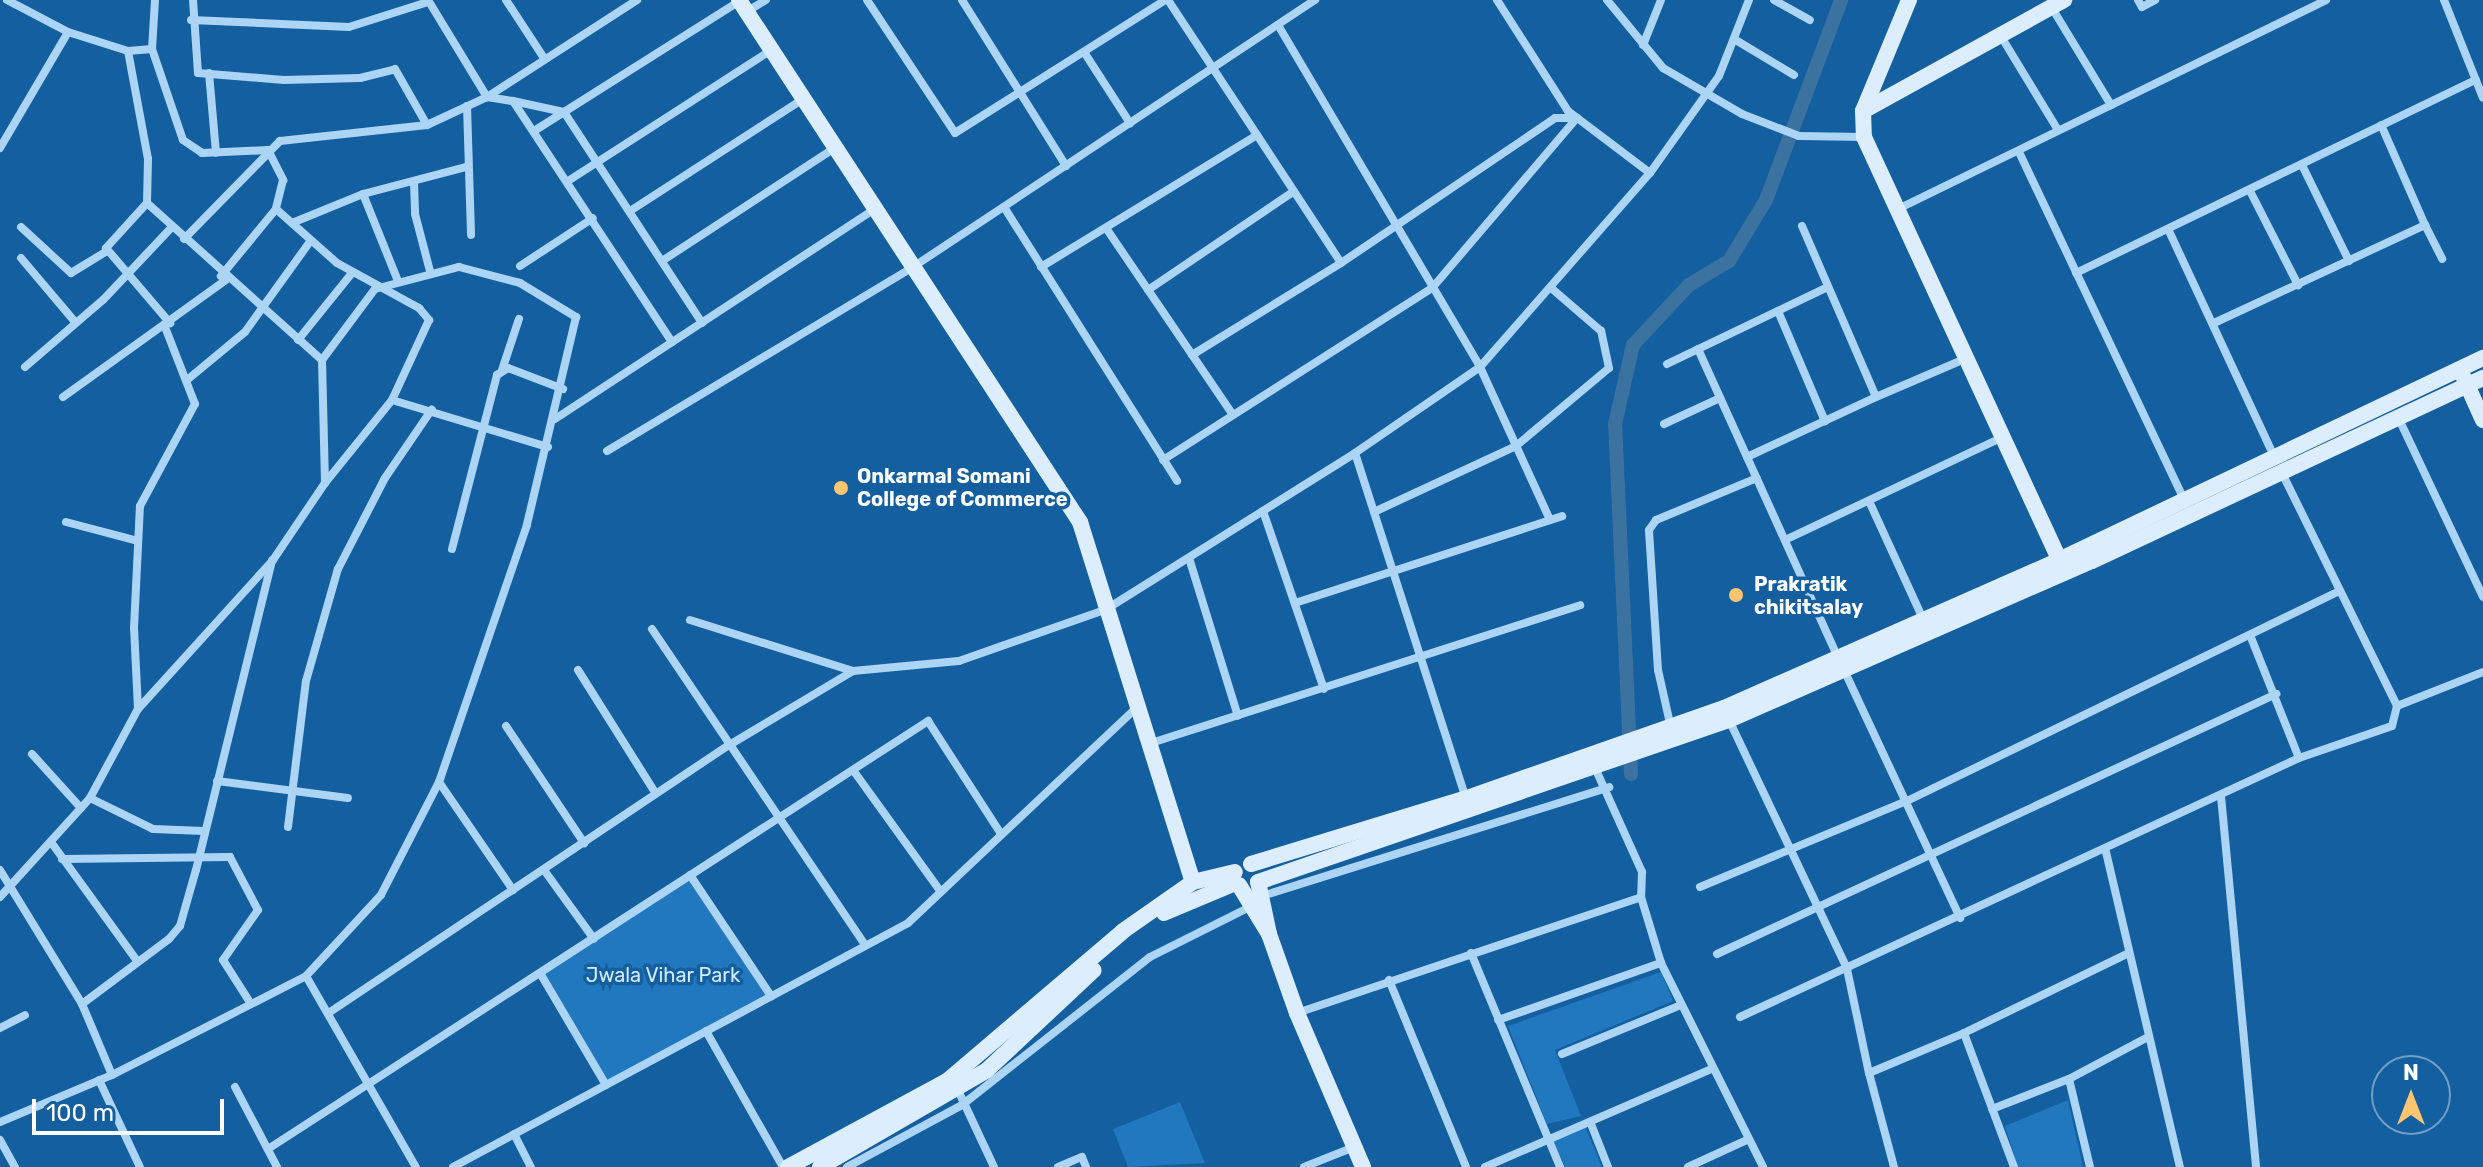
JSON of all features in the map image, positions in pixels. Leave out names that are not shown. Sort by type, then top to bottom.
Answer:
[{"type":"main road","points":[[1909,0],[1863,111],[1864,137],[1900,208],[2062,566]]},
{"type":"main road","points":[[742,4],[1080,522],[1147,744],[1193,882]]},
{"type":"main road","points":[[1863,111],[2002,38],[2058,4]]},
{"type":"main road","points":[[1668,734],[1729,720],[1923,620],[2062,566],[2184,500],[2398,416],[2463,377],[2483,358]]},
{"type":"main road","points":[[2463,377],[2483,420]]},
{"type":"main road","points":[[785,1167],[958,1091],[1123,931],[1193,882],[1237,880],[1260,889],[1390,847],[1841,664],[2062,566],[2463,377],[2483,378]]},
{"type":"main road","points":[[820,1167],[958,1091],[1129,937],[1177,906],[1237,880],[1251,864],[1467,798],[1600,762]]},
{"type":"main road","points":[[1251,864],[1260,889],[1269,934],[1297,1013],[1363,1167]]},
{"type":"main road","points":[[1237,880],[1248,908],[1269,934]]},
{"type":"street","points":[[7,0],[68,32],[128,51],[152,49]]},
{"type":"street","points":[[155,0],[152,49],[183,140],[202,153],[427,125],[487,97],[637,0]]},
{"type":"street","points":[[193,0],[193,65],[209,73],[284,80],[360,78],[395,69],[427,125]]},
{"type":"street","points":[[534,131],[742,4],[766,0]]},
{"type":"street","points":[[867,0],[955,133],[1167,0],[1341,263]]},
{"type":"street","points":[[962,0],[1066,166]]},
{"type":"street","points":[[607,451],[913,267],[1315,0]]},
{"type":"street","points":[[1497,0],[1577,118],[1650,173]]},
{"type":"street","points":[[1607,0],[1663,68],[1706,94],[1775,129],[1799,136],[1864,137]]},
{"type":"street","points":[[1643,45],[1661,0]]},
{"type":"street","points":[[690,620],[853,671],[959,661],[1105,610],[1355,453],[1480,367],[1650,173],[1706,94],[1734,39],[1749,0]]},
{"type":"street","points":[[1774,0],[1810,20]]},
{"type":"street","points":[[2138,0],[2142,7],[2155,0]]},
{"type":"street","points":[[1900,208],[2326,0]]},
{"type":"street","points":[[2444,0],[2483,98]]},
{"type":"street","points":[[191,20],[349,27],[428,1],[487,97],[564,112],[702,323]]},
{"type":"street","points":[[511,2],[544,58]]},
{"type":"street","points":[[2058,4],[2111,105]]},
{"type":"street","points":[[1278,25],[1480,367],[1550,520]]},
{"type":"street","points":[[0,148],[68,32]]},
{"type":"street","points":[[2002,38],[2058,130]]},
{"type":"street","points":[[1734,39],[1794,75]]},
{"type":"street","points":[[568,181],[771,50]]},
{"type":"street","points":[[21,227],[71,273],[107,251],[109,241],[147,203],[148,159],[128,51]]},
{"type":"street","points":[[1084,52],[1130,123]]},
{"type":"street","points":[[209,73],[216,153]]},
{"type":"street","points":[[2076,273],[2169,231],[2476,80]]},
{"type":"street","points":[[630,211],[803,99]]},
{"type":"street","points":[[513,101],[672,342]]},
{"type":"street","points":[[467,106],[466,167],[471,235]]},
{"type":"street","points":[[1192,355],[1341,263],[1555,118],[1577,118]]},
{"type":"street","points":[[1163,460],[1433,287],[1577,118]]},
{"type":"street","points":[[2381,125],[2442,259]]},
{"type":"street","points":[[1041,267],[1257,135]]},
{"type":"street","points":[[63,397],[167,325],[224,278],[276,209],[283,180],[273,146]]},
{"type":"street","points":[[184,239],[273,146]]},
{"type":"street","points":[[662,261],[835,148]]},
{"type":"street","points":[[2019,152],[2184,500]]},
{"type":"street","points":[[2302,165],[2349,261]]},
{"type":"street","points":[[292,223],[363,194],[466,167]]},
{"type":"street","points":[[414,182],[415,214],[430,271]]},
{"type":"street","points":[[1148,290],[1294,191]]},
{"type":"street","points":[[2250,191],[2298,285]]},
{"type":"street","points":[[363,194],[398,281]]},
{"type":"street","points":[[147,203],[224,278],[322,360]]},
{"type":"street","points":[[1004,207],[1177,481]]},
{"type":"street","points":[[0,897],[90,798],[138,709],[273,560],[325,483],[392,400],[429,320],[419,308],[375,289],[352,273],[276,209]]},
{"type":"street","points":[[555,419],[875,209]]},
{"type":"street","points":[[520,266],[593,218]]},
{"type":"street","points":[[2214,323],[2425,225]]},
{"type":"street","points":[[1802,226],[1876,397]]},
{"type":"street","points":[[25,367],[127,275],[172,227]]},
{"type":"street","points":[[1106,228],[1233,415]]},
{"type":"street","points":[[1740,1017],[2106,852],[2299,758],[2392,726],[2397,706],[2278,464],[2169,231]]},
{"type":"street","points":[[187,380],[232,346],[262,310],[311,240]]},
{"type":"street","points":[[107,251],[167,325],[195,404],[140,506],[138,709]]},
{"type":"street","points":[[21,258],[76,323]]},
{"type":"street","points":[[0,1122],[112,1075],[306,976],[381,895],[442,786],[548,447],[563,389],[576,317],[520,283],[459,267],[430,271],[375,289],[322,360],[325,483]]},
{"type":"street","points":[[298,340],[352,273]]},
{"type":"street","points":[[1374,512],[1516,446],[1592,384],[1612,357],[1601,331],[1550,287]]},
{"type":"street","points":[[1667,364],[1828,287]]},
{"type":"street","points":[[1778,311],[1825,421]]},
{"type":"street","points":[[452,549],[480,424],[519,319]]},
{"type":"street","points":[[1698,349],[1841,664],[1935,856],[1960,918]]},
{"type":"street","points":[[1747,457],[1967,358]]},
{"type":"street","points":[[502,370],[563,389]]},
{"type":"street","points":[[1664,424],[1720,398]]},
{"type":"street","points":[[392,400],[432,409],[548,447]]},
{"type":"street","points":[[288,827],[306,681],[338,569],[385,478],[432,409]]},
{"type":"street","points":[[2398,416],[2483,597]]},
{"type":"street","points":[[1785,540],[2003,437]]},
{"type":"street","points":[[1355,453],[1467,798]]},
{"type":"street","points":[[1668,734],[1658,670],[1649,530],[1656,520],[1757,478]]},
{"type":"street","points":[[1869,501],[1923,620]]},
{"type":"street","points":[[1263,511],[1324,689]]},
{"type":"street","points":[[1295,603],[1562,516]]},
{"type":"street","points":[[66,522],[138,541]]},
{"type":"street","points":[[1189,558],[1238,716]]},
{"type":"street","points":[[82,1004],[180,926],[217,781],[247,683],[273,560]]},
{"type":"street","points":[[1700,887],[1788,853],[1909,800],[2340,591]]},
{"type":"street","points":[[1147,744],[1580,605]]},
{"type":"street","points":[[652,629],[865,945]]},
{"type":"street","points":[[2250,635],[2299,758]]},
{"type":"street","points":[[578,670],[656,794]]},
{"type":"street","points":[[330,1012],[731,744],[853,671]]},
{"type":"street","points":[[2397,706],[2483,672]]},
{"type":"street","points":[[1717,954],[1935,856],[2276,694]]},
{"type":"street","points":[[453,1167],[908,923],[1136,708]]},
{"type":"street","points":[[1729,720],[1788,853],[1819,908],[1847,969],[1869,1073],[1894,1167]]},
{"type":"street","points":[[268,1149],[372,1085],[928,721],[1001,834]]},
{"type":"street","points":[[506,726],[584,843]]},
{"type":"street","points":[[32,754],[81,808]]},
{"type":"street","points":[[1600,762],[1642,872],[1641,897],[1661,963],[1763,1167]]},
{"type":"street","points":[[853,770],[941,892]]},
{"type":"street","points":[[217,781],[348,798]]},
{"type":"street","points":[[442,786],[513,890]]},
{"type":"street","points":[[1390,847],[1609,787]]},
{"type":"street","points":[[2221,796],[2256,1167]]},
{"type":"street","points":[[90,798],[153,829],[204,831]]},
{"type":"street","points":[[51,842],[138,962]]},
{"type":"street","points":[[2106,852],[2180,1167]]},
{"type":"street","points":[[62,859],[199,854],[230,857],[255,898],[256,914],[223,955],[251,1004]]},
{"type":"street","points":[[0,870],[82,1004],[112,1075]]},
{"type":"street","points":[[544,870],[594,939]]},
{"type":"street","points":[[690,875],[771,996]]},
{"type":"street","points":[[1297,1013],[1641,897]]},
{"type":"street","points":[[847,1167],[1150,957],[1248,908]]},
{"type":"street","points":[[1471,953],[1560,1167]]},
{"type":"street","points":[[1869,1073],[1964,1033],[2129,953]]},
{"type":"street","points":[[1498,1020],[1661,963]]},
{"type":"street","points":[[540,973],[606,1085]]},
{"type":"street","points":[[306,976],[316,987],[416,1167]]},
{"type":"street","points":[[1389,980],[1466,1167]]},
{"type":"street","points":[[1562,1054],[1681,1005]]},
{"type":"street","points":[[0,1028],[25,1015]]},
{"type":"street","points":[[706,1031],[785,1167]]},
{"type":"street","points":[[1964,1033],[2014,1167]]},
{"type":"street","points":[[1992,1109],[2069,1079],[2148,1037]]},
{"type":"street","points":[[1485,1167],[1591,1124],[1712,1069]]},
{"type":"street","points":[[2069,1079],[2090,1167]]},
{"type":"street","points":[[99,1080],[140,1167]]},
{"type":"street","points":[[235,1087],[277,1167]]},
{"type":"street","points":[[958,1091],[994,1167]]},
{"type":"street","points":[[1591,1124],[1608,1167]]},
{"type":"street","points":[[514,1134],[531,1167]]},
{"type":"street","points":[[0,1140],[15,1167]]},
{"type":"street","points":[[1688,1167],[1747,1140]]},
{"type":"street","points":[[1304,1167],[1354,1147]]},
{"type":"street","points":[[1058,1167],[1082,1157],[1086,1167]]},
{"type":"green space","name":"Jwala Vihar Park","points":[[690,875],[771,996],[606,1085],[540,973]]},
{"type":"green space","points":[[1661,972],[1673,1001],[1555,1050],[1581,1116],[1547,1124],[1508,1026]]},
{"type":"green space","points":[[2068,1100],[2083,1167],[2018,1167],[2005,1126]]},
{"type":"green space","points":[[1180,1102],[1205,1163],[1128,1167],[1113,1129]]},
{"type":"green space","points":[[1585,1126],[1602,1167],[1565,1167],[1551,1136]]},
{"type":"waterway","points":[[1631,774],[1615,424],[1633,345],[1689,285],[1729,261],[1766,200],[1841,0]]},
{"type":"place","name":"Onkarmal Somani College of Commerce","points":[[841,488]]},
{"type":"place","name":"Prakratik chikitsalay","points":[[1736,595]]}]
